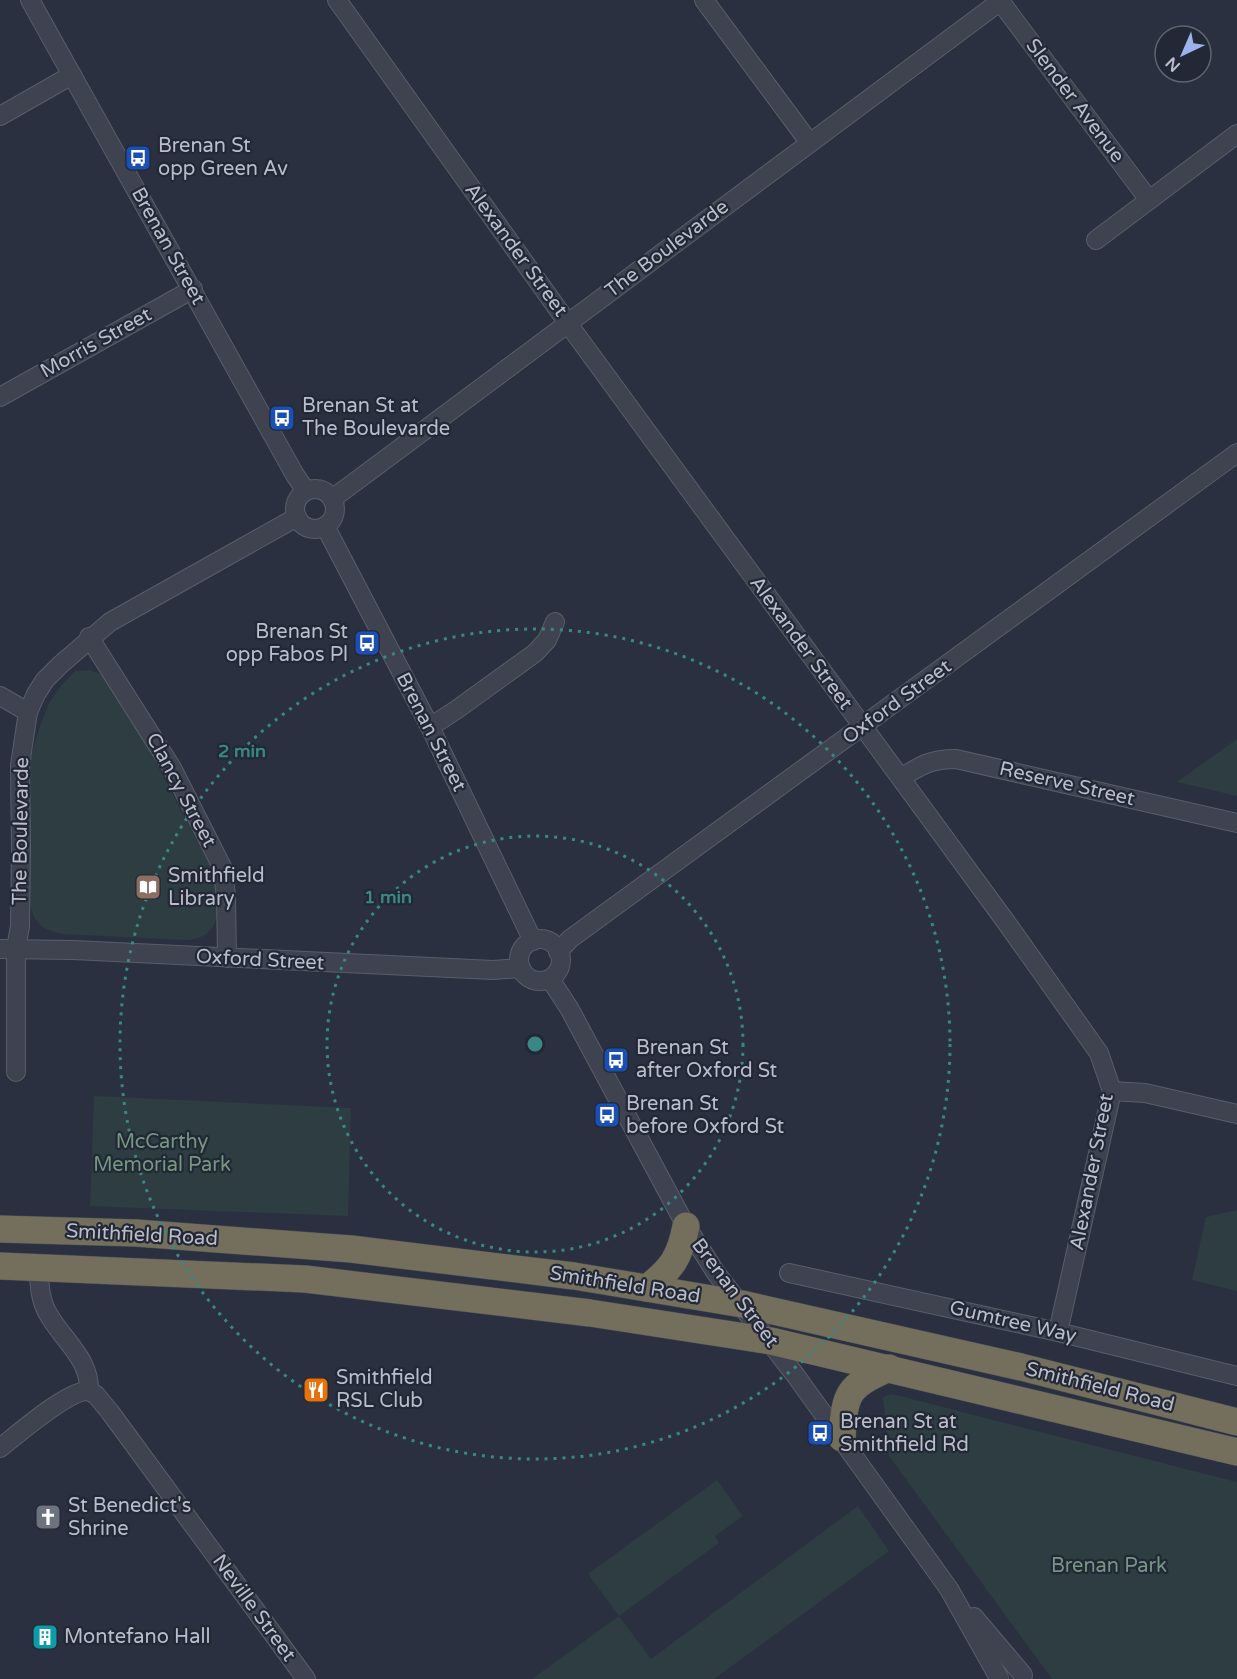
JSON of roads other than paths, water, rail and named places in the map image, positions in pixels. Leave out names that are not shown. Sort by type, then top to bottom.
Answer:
[{"type":"highway","points":[[647,1288],[661,1278],[675,1263],[682,1246],[686,1226]]},
{"type":"highway","name":"Smithfield Road","points":[[0,1229],[136,1233],[351,1249],[574,1276],[742,1304],[1021,1368],[1237,1422]]},
{"type":"highway","name":"Smithfield Road","points":[[0,1266],[305,1280],[590,1313],[771,1341],[1237,1452]]},
{"type":"highway","points":[[535,1322],[655,1339],[721,1334]]},
{"type":"highway","points":[[842,1438],[844,1414],[852,1389],[870,1376],[889,1368]]},
{"type":"street","name":"Brenan Street","points":[[30,0],[306,491]]},
{"type":"street","name":"Alexander Street","points":[[337,0],[568,323],[1099,1053],[1112,1091],[1058,1332]]},
{"type":"street","points":[[704,0],[809,142]]},
{"type":"street","name":"The Boulevarde","points":[[332,499],[1001,1]]},
{"type":"street","name":"Slender Avenue","points":[[1001,1],[1149,200]]},
{"type":"street","points":[[0,116],[72,75]]},
{"type":"street","points":[[1095,240],[1237,134]]},
{"type":"street","name":"Morris Street","points":[[0,397],[193,289]]},
{"type":"street","name":"Oxford Street","points":[[558,952],[570,939],[1237,453]]},
{"type":"street","points":[[318,489],[324,491],[332,499],[335,511],[330,522],[325,526],[312,528],[297,517],[298,499],[306,491],[318,489]]},
{"type":"street","name":"The Boulevarde","points":[[16,1071],[8,950],[20,926],[20,765],[28,712],[45,680],[89,638],[119,616],[297,517]]},
{"type":"street","name":"Brenan Street","points":[[325,526],[430,727],[533,941]]},
{"type":"street","points":[[430,727],[535,653],[547,640],[555,622]]},
{"type":"street","name":"Clancy Street","points":[[89,638],[172,768],[222,867],[226,896],[226,958]]},
{"type":"street","points":[[0,696],[28,712]]},
{"type":"street","name":"Reserve Street","points":[[901,778],[920,765],[938,759],[956,759],[1237,823]]},
{"type":"street","points":[[545,940],[555,946],[558,952],[560,964],[555,975],[550,979],[536,981],[529,978],[521,968],[520,955],[527,944],[533,941],[545,940]]},
{"type":"street","name":"Oxford Street","points":[[8,950],[73,950],[493,970],[521,968]]},
{"type":"street","name":"Brenan Street","points":[[550,979],[569,1008],[686,1226],[716,1273],[771,1341],[949,1589],[1025,1677]]},
{"type":"street","points":[[1112,1091],[1145,1093],[1237,1114]]},
{"type":"street","points":[[0,1448],[68,1397],[82,1391],[89,1391],[89,1378],[84,1364],[49,1316],[39,1292],[39,1267]]},
{"type":"street","name":"Gumtree Way","points":[[789,1272],[1058,1332],[1237,1376]]},
{"type":"street","name":"Neville Street","points":[[89,1391],[96,1395],[110,1412],[306,1679]]},
{"type":"street","name":"Brenan Street","points":[[949,1589],[999,1679]]},
{"type":"street","points":[[999,1679],[1007,1672],[1013,1671],[1025,1677]]},
{"type":"place","name":"Brenan St opp Green Av","points":[[138,158]]},
{"type":"place","name":"Brenan St at The Boulevarde","points":[[282,418]]},
{"type":"place","name":"Brenan St opp Fabos Pl","points":[[367,643]]},
{"type":"place","name":"Smithfield Library","points":[[148,887]]},
{"type":"place","name":"Brenan St after Oxford St","points":[[616,1060]]},
{"type":"place","name":"Brenan St before Oxford St","points":[[607,1115]]},
{"type":"place","name":"Smithfield RSL Club","points":[[316,1390]]},
{"type":"place","name":"Brenan St at Smithfield Rd","points":[[820,1433]]},
{"type":"place","name":"St Benedict's Shrine","points":[[48,1517]]},
{"type":"place","name":"Montefano Hall","points":[[45,1637]]},
{"type":"park label","name":"McCarthy Memorial Park","points":[[162,1154]]},
{"type":"park label","name":"Brenan Park","points":[[1109,1566]]}]
